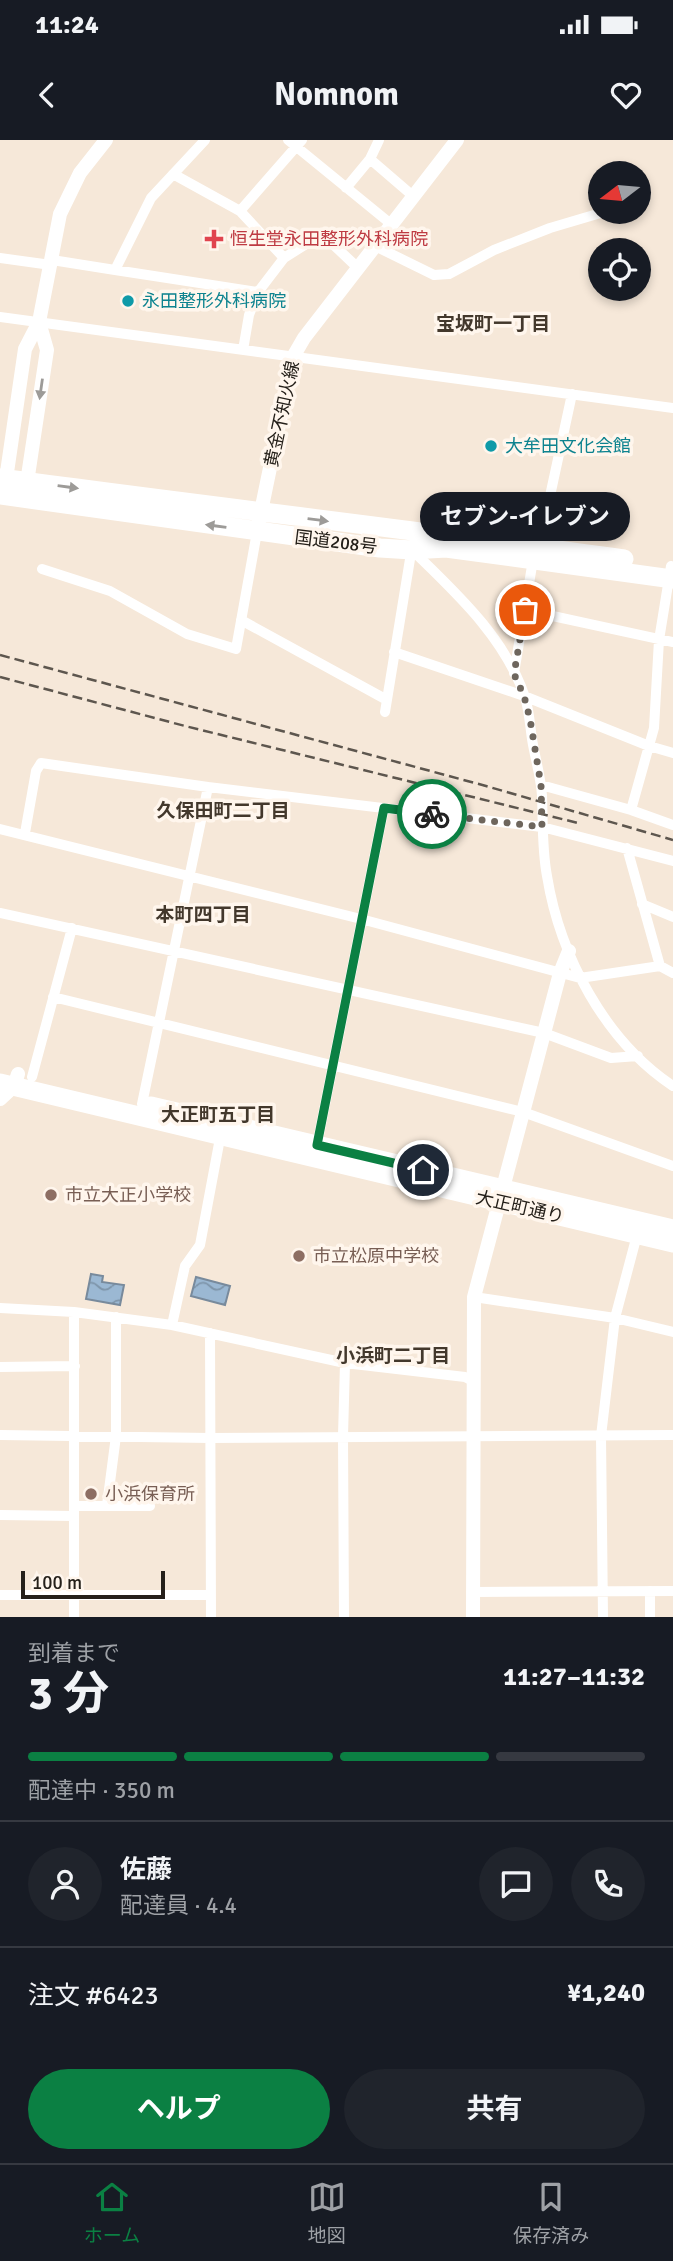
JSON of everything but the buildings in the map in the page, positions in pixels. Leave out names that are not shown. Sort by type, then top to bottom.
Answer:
[{"type":"highway","name":"国道208号","points":[[10,488],[413,540],[446,548],[536,554],[672,572]]},
{"type":"highway","name":"大正町通り","points":[[11,1081],[142,1104],[222,1130],[317,1145],[673,1243]]},
{"type":"highway","name":"大正町通り","points":[[11,1081],[500,1195],[673,1229]]},
{"type":"street","points":[[10,488],[25,349],[39,322],[61,214],[80,173],[106,140]]},
{"type":"street","points":[[115,270],[151,198],[205,140]]},
{"type":"street","points":[[346,188],[370,159],[379,140]]},
{"type":"street","name":"黄金不知火線","points":[[259,522],[293,356],[303,338],[457,140]]},
{"type":"street","points":[[240,211],[296,142],[346,188],[391,224]]},
{"type":"street","points":[[370,159],[413,197]]},
{"type":"street","points":[[173,174],[240,211],[284,258]]},
{"type":"street","points":[[376,246],[434,275],[449,274],[494,250],[588,217]]},
{"type":"street","points":[[243,350],[249,316],[258,292],[284,258],[322,234],[358,268]]},
{"type":"street","points":[[0,258],[115,270],[258,292]]},
{"type":"street","points":[[0,317],[673,408]]},
{"type":"street","points":[[10,488],[47,350],[39,322]]},
{"type":"street","points":[[514,674],[536,554],[572,394]]},
{"type":"street","points":[[43,569],[110,591],[187,634],[236,649],[259,522]]},
{"type":"street","points":[[241,620],[386,706],[413,540]]},
{"type":"street","points":[[413,540],[502,650],[524,696],[541,785],[547,876],[557,918],[580,978],[618,1035],[673,1086]]},
{"type":"street","points":[[631,810],[653,728],[659,640],[672,572]]},
{"type":"street","points":[[525,610],[673,642]]},
{"type":"street","points":[[394,652],[524,696],[673,753]]},
{"type":"street","points":[[25,833],[36,771],[41,763],[208,787],[542,827],[673,861]]},
{"type":"street","points":[[541,785],[631,810],[673,825]]},
{"type":"street","points":[[142,1104],[208,787]]},
{"type":"street","points":[[317,1145],[384,808]]},
{"type":"street","points":[[0,829],[25,833],[361,919],[580,978],[660,966],[673,972]]},
{"type":"street","points":[[627,848],[660,966]]},
{"type":"street","points":[[642,904],[673,917]]},
{"type":"street","points":[[0,913],[544,1033],[611,1058],[638,1056]]},
{"type":"street","points":[[11,1081],[53,997],[72,928]]},
{"type":"street","points":[[473,1617],[474,1297],[560,972],[569,951]]},
{"type":"street","points":[[53,997],[523,1112],[673,1166]]},
{"type":"street","points":[[172,1325],[185,1266],[200,1245],[222,1130]]},
{"type":"street","points":[[603,1617],[601,1436],[615,1318],[637,1235]]},
{"type":"street","points":[[474,1297],[615,1318],[673,1332]]},
{"type":"street","points":[[0,1308],[74,1312],[172,1325],[345,1363],[465,1377],[473,1381]]},
{"type":"street","points":[[74,1312],[74,1617]]},
{"type":"street","points":[[107,1505],[116,1436],[116,1318]]},
{"type":"street","points":[[210,1333],[211,1617]]},
{"type":"street","points":[[344,1617],[342,1436],[345,1363]]},
{"type":"street","points":[[0,1367],[75,1366]]},
{"type":"street","points":[[0,1435],[673,1435]]},
{"type":"street","points":[[0,1515],[74,1511],[107,1505],[149,1506]]},
{"type":"street","points":[[650,1591],[650,1617]]},
{"type":"street","points":[[473,1592],[673,1591]]},
{"type":"street","points":[[0,1595],[210,1594]]},
{"type":"water","points":[[91,1274],[103,1276],[102,1282],[124,1285],[120,1305],[86,1299]]},
{"type":"water","points":[[196,1277],[230,1286],[225,1305],[191,1296]]},
{"type":"railway","points":[[0,655],[486,786],[673,840]]},
{"type":"railway","points":[[0,677],[185,726],[578,823]]},
{"type":"way so far","points":[[432,814],[542,827],[541,785],[530,719],[514,674],[525,610]]},
{"type":"place","name":"恒生堂永田整形外科病院","points":[[214,239]]},
{"type":"place","name":"永田整形外科病院","points":[[128,301]]},
{"type":"place","name":"大牟田文化会館","points":[[491,446]]},
{"type":"place","name":"セブン-イレブン","points":[[525,610]]},
{"type":"place","name":"市立大正小学校","points":[[51,1195]]},
{"type":"place","name":"市立松原中学校","points":[[299,1256]]},
{"type":"place","name":"小浜保育所","points":[[91,1494]]},
{"type":"district","name":"宝坂町一丁目","points":[[493,324]]},
{"type":"district","name":"久保田町二丁目","points":[[223,811]]},
{"type":"district","name":"本町四丁目","points":[[203,915]]},
{"type":"district","name":"大正町五丁目","points":[[218,1115]]},
{"type":"district","name":"小浜町二丁目","points":[[393,1356]]},
{"type":"route","points":[[423,1170],[317,1145],[384,808],[432,814]]}]
